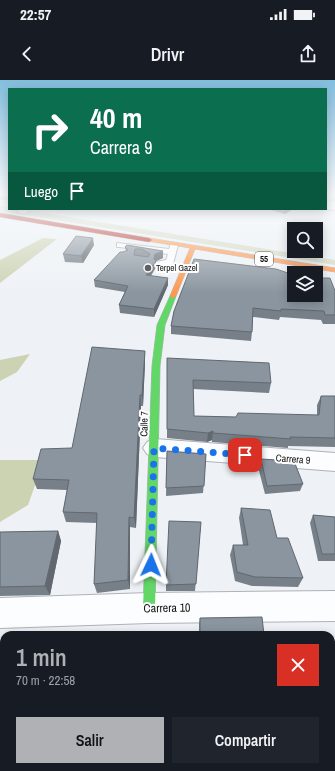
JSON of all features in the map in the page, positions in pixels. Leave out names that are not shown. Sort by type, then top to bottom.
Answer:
[{"type":"main road","name":"55","points":[[79,228],[126,236],[173,248],[193,247],[335,270]]},
{"type":"main road","name":"Calle 7","points":[[149,608],[156,366],[161,325],[193,247]]},
{"type":"street","name":"Carrera 9","points":[[154,448],[335,462]]},
{"type":"street","name":"Carrera 10","points":[[0,613],[149,608],[335,606]]},
{"type":"lane","points":[[115,252],[126,236]]},
{"type":"lane","points":[[120,244],[173,248],[170,262],[159,264]]},
{"type":"green space","points":[[107,228],[138,228],[287,252],[287,257]]},
{"type":"green space","points":[[43,238],[57,239],[0,283],[0,260]]},
{"type":"green space","points":[[292,258],[323,258],[335,260],[335,265]]},
{"type":"green space","points":[[30,354],[17,372],[0,381],[0,360]]},
{"type":"green space","points":[[0,460],[44,460],[28,505],[0,522]]},
{"type":"building","points":[[76,236],[93,238],[81,256],[63,254]]},
{"type":"building","points":[[127,245],[163,251],[155,254],[154,259],[156,261],[146,275],[168,278],[154,309],[119,305],[128,286],[94,280],[120,252],[128,250],[125,247]],"holes":[[[135,249],[142,249],[150,254],[148,257],[134,255]]]},
{"type":"building","points":[[194,259],[276,269],[287,273],[287,302],[323,302],[323,278],[330,278],[335,291],[335,315],[325,315],[324,311],[281,309],[281,311],[253,308],[252,332],[171,326],[174,311]]},
{"type":"building","points":[[92,347],[145,351],[142,395],[140,395],[134,518],[129,517],[128,580],[94,584],[97,513],[63,512],[69,480],[33,479],[41,449],[72,448]]},
{"type":"building","points":[[167,358],[269,363],[271,383],[193,380],[194,416],[236,417],[238,413],[319,415],[321,396],[335,396],[335,438],[290,437],[291,439],[213,433],[213,431],[208,433],[167,429]]},
{"type":"building","points":[[167,451],[206,454],[204,486],[166,488]]},
{"type":"building","points":[[261,459],[294,461],[303,484],[267,486]]},
{"type":"building","points":[[241,508],[270,510],[277,538],[288,538],[303,578],[255,577],[237,572],[233,545],[248,545]]},
{"type":"building","points":[[313,515],[335,517],[335,554],[322,554]]},
{"type":"building","points":[[169,521],[201,522],[196,584],[166,585]]},
{"type":"building","points":[[58,531],[45,586],[0,587],[0,532]]},
{"type":"building","points":[[262,617],[264,631],[200,631],[200,618]]},
{"type":"traffic: fast","points":[[149,608],[156,366],[161,325],[173,296]]},
{"type":"traffic: slow","points":[[149,240],[335,270]]},
{"type":"traffic: slow","points":[[173,296],[193,247]]},
{"type":"traffic: jam","points":[[79,228],[149,240]]},
{"type":"place","name":"Terpel Gazel","points":[[148,268]]},
{"type":"route","points":[[151,565],[154,448],[245,455]]}]
